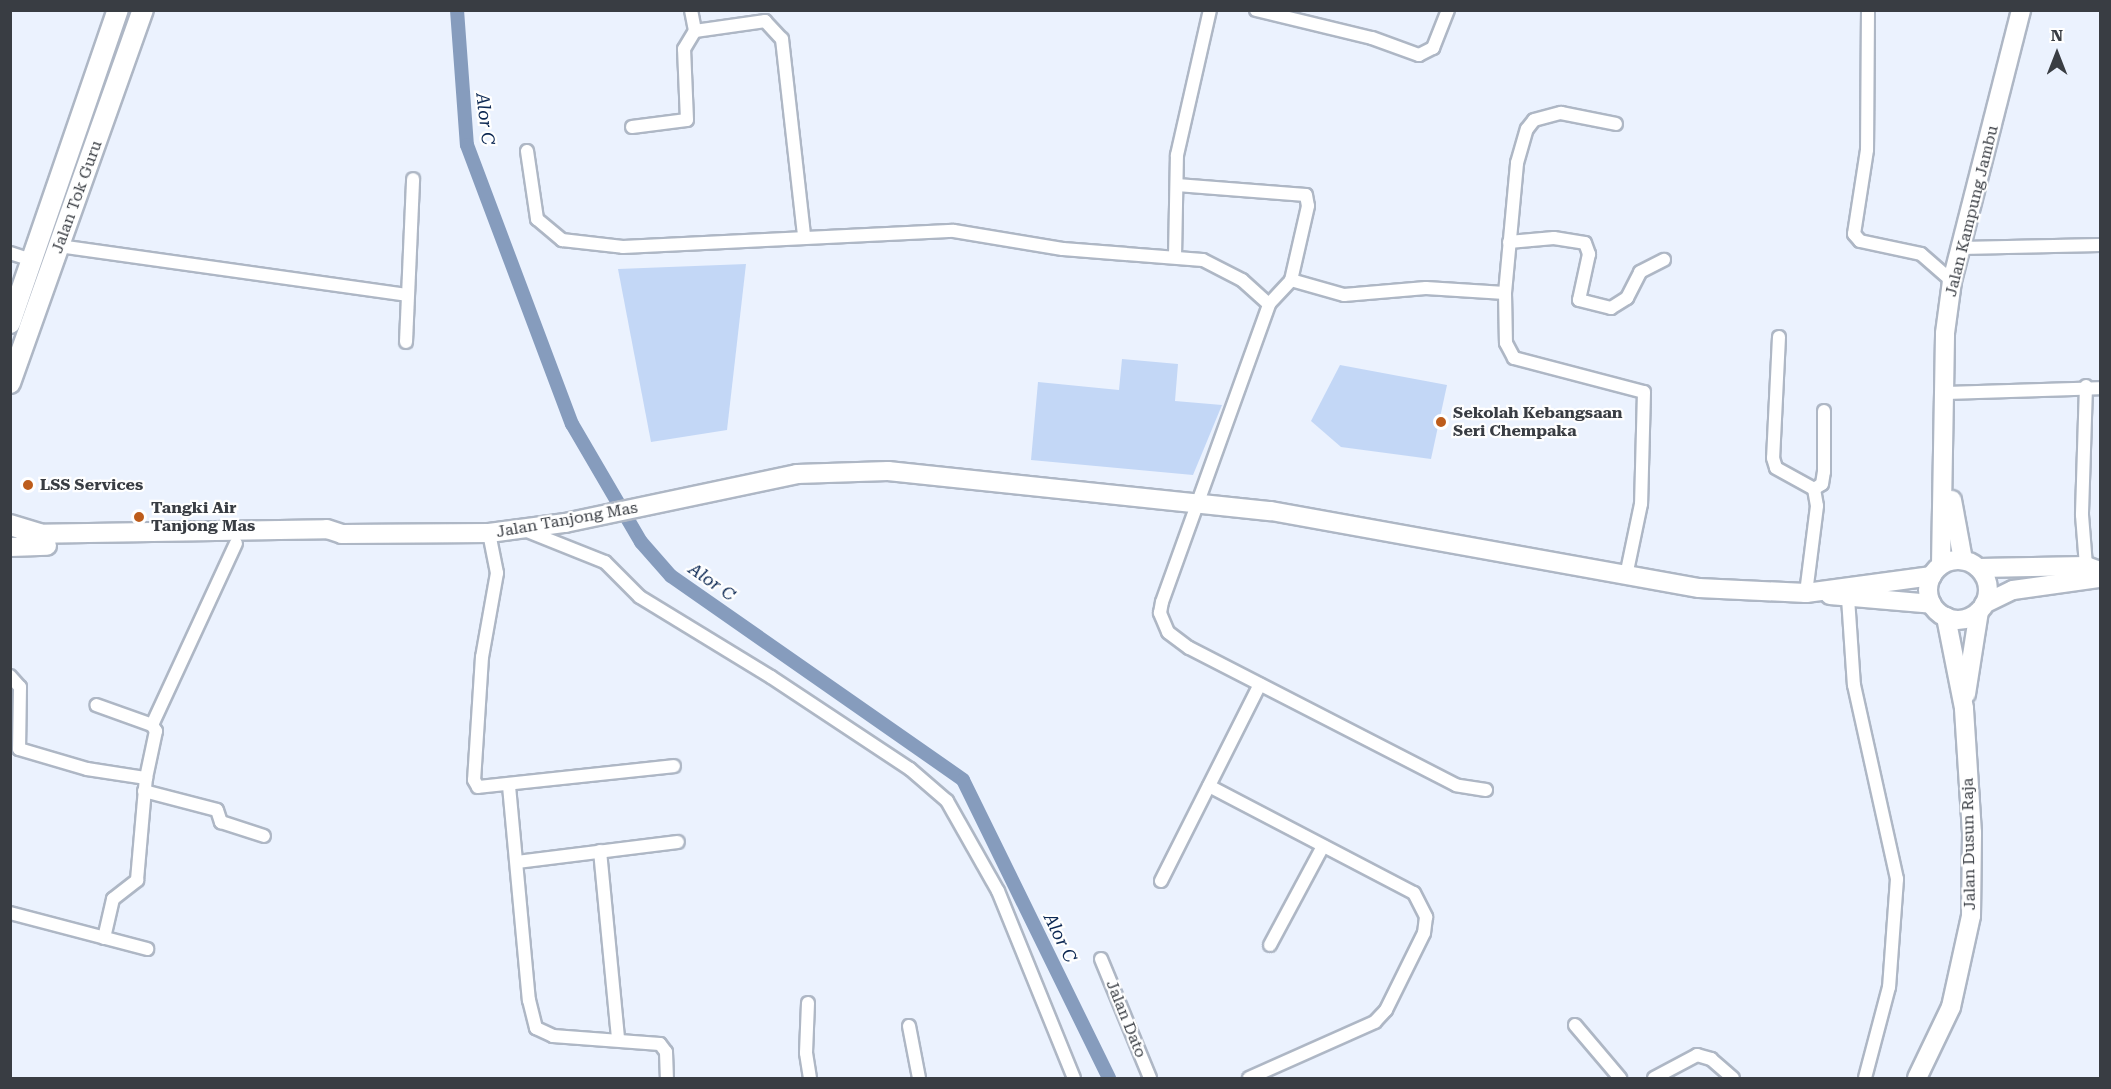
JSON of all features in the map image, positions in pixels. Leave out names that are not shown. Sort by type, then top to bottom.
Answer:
[{"type":"main road","name":"Jalan Tok Guru","points":[[10,383],[143,10]]},
{"type":"main road","name":"Jalan Kampung Jambu","points":[[1936,571],[1945,450],[1944,393],[1952,281],[2021,10]]},
{"type":"main road","name":"Jalan Tok Guru","points":[[10,323],[118,11]]},
{"type":"main road","name":"Jalan Kampung Jambu","points":[[1945,450],[1971,564]]},
{"type":"main road","name":"Jalan Tanjong Mas","points":[[10,547],[320,541],[342,534],[489,533],[523,530],[797,474],[857,470],[1202,501],[1717,590],[1806,592]]},
{"type":"main road","points":[[10,525],[40,534]]},
{"type":"main road","name":"Jalan Tanjong Mas","points":[[10,534],[327,529],[342,534]]},
{"type":"main road","points":[[1971,564],[1988,589],[1982,607]]},
{"type":"main road","points":[[1806,592],[1971,564],[2093,568]]},
{"type":"main road","points":[[1936,571],[1939,610]]},
{"type":"main road","points":[[1806,592],[1939,610],[1963,619],[2013,590],[2100,578]]},
{"type":"main road","name":"Jalan Dusun Raja","points":[[1964,708],[1982,607]]},
{"type":"main road","name":"Jalan Dusun Raja","points":[[1917,1078],[1950,1007],[1971,916],[1972,833],[1964,708],[1939,610]]},
{"type":"street","points":[[632,127],[687,120],[684,49],[694,31],[691,10]]},
{"type":"street","points":[[1175,257],[1177,185],[1182,126],[1210,10]]},
{"type":"street","points":[[1256,10],[1362,35],[1419,55],[1433,48],[1448,10]]},
{"type":"street","points":[[1868,10],[1867,150],[1854,234],[1860,241],[1921,254],[1952,281]]},
{"type":"street","points":[[694,31],[760,20],[778,30],[804,235]]},
{"type":"street","points":[[1616,124],[1561,114],[1534,120],[1517,163],[1505,293],[1506,343],[1514,357],[1644,392],[1641,504],[1626,576]]},
{"type":"street","points":[[527,151],[537,219],[562,240],[623,247],[804,235],[954,231],[1063,249],[1175,257],[1224,269],[1269,304]]},
{"type":"street","points":[[406,342],[412,179]]},
{"type":"street","points":[[1177,185],[1306,195],[1308,207],[1291,280],[1269,304],[1161,613],[1168,632],[1190,648],[1456,785],[1486,790]]},
{"type":"street","points":[[1509,242],[1554,238],[1585,243],[1589,254],[1579,300],[1611,308],[1627,298],[1640,272],[1664,260]]},
{"type":"street","points":[[1961,248],[2100,245]]},
{"type":"street","points":[[59,246],[407,295]]},
{"type":"street","points":[[10,253],[32,260]]},
{"type":"street","points":[[1291,280],[1344,295],[1426,288],[1505,293]]},
{"type":"street","points":[[1779,337],[1773,458],[1776,468],[1814,489]]},
{"type":"street","points":[[2086,386],[2082,515],[2093,568]]},
{"type":"street","points":[[1944,393],[2086,386],[2100,388]]},
{"type":"street","points":[[1814,489],[1822,484],[1824,472],[1824,411]]},
{"type":"street","points":[[1806,592],[1817,506],[1814,489]]},
{"type":"street","points":[[523,530],[585,550],[605,562],[640,597],[771,677],[910,769],[947,801],[998,891],[1074,1078]]},
{"type":"street","points":[[489,533],[497,573],[482,657],[474,780],[478,787],[509,786],[674,766]]},
{"type":"street","points":[[104,938],[113,898],[136,880],[144,791],[157,739],[152,725],[236,543]]},
{"type":"street","points":[[1848,598],[1854,685],[1897,879],[1889,987],[1865,1078]]},
{"type":"street","points":[[10,676],[20,687],[19,749],[87,769],[146,778]]},
{"type":"street","points":[[1161,881],[1260,684]]},
{"type":"street","points":[[96,705],[152,725]]},
{"type":"street","points":[[509,786],[529,1000],[536,1028],[553,1036],[618,1038],[660,1044],[666,1052],[667,1078]]},
{"type":"street","points":[[1209,786],[1414,893],[1426,916],[1424,933],[1386,1010],[1375,1022],[1249,1078]]},
{"type":"street","points":[[144,791],[217,810],[221,822],[264,836]]},
{"type":"street","points":[[517,862],[678,842]]},
{"type":"street","points":[[1270,945],[1323,846]]},
{"type":"street","points":[[600,851],[618,1038]]},
{"type":"street","points":[[10,913],[147,949]]},
{"type":"street","name":"Jalan Dato","points":[[1101,958],[1150,1078]]},
{"type":"street","points":[[808,1004],[806,1053],[810,1078]]},
{"type":"street","points":[[1575,1025],[1620,1078]]},
{"type":"street","points":[[909,1026],[919,1078]]},
{"type":"street","points":[[1654,1078],[1697,1055],[1711,1059],[1733,1078]]},
{"type":"shaded area","points":[[746,264],[727,430],[651,442],[618,269]]},
{"type":"shaded area","points":[[1122,359],[1178,364],[1175,401],[1222,405],[1193,475],[1031,460],[1038,382],[1119,390]]},
{"type":"shaded area","points":[[1340,365],[1447,385],[1431,459],[1341,447],[1311,421]]},
{"type":"waterway","name":"Alor C","points":[[457,10],[467,145],[572,424],[641,542],[671,576],[963,780],[1109,1078]]},
{"type":"place","name":"Sekolah Kebangsaan Seri Chempaka","points":[[1441,422]]},
{"type":"place","name":"LSS Services","points":[[28,485]]},
{"type":"place","name":"Tangki Air Tanjong Mas","points":[[139,517]]}]
